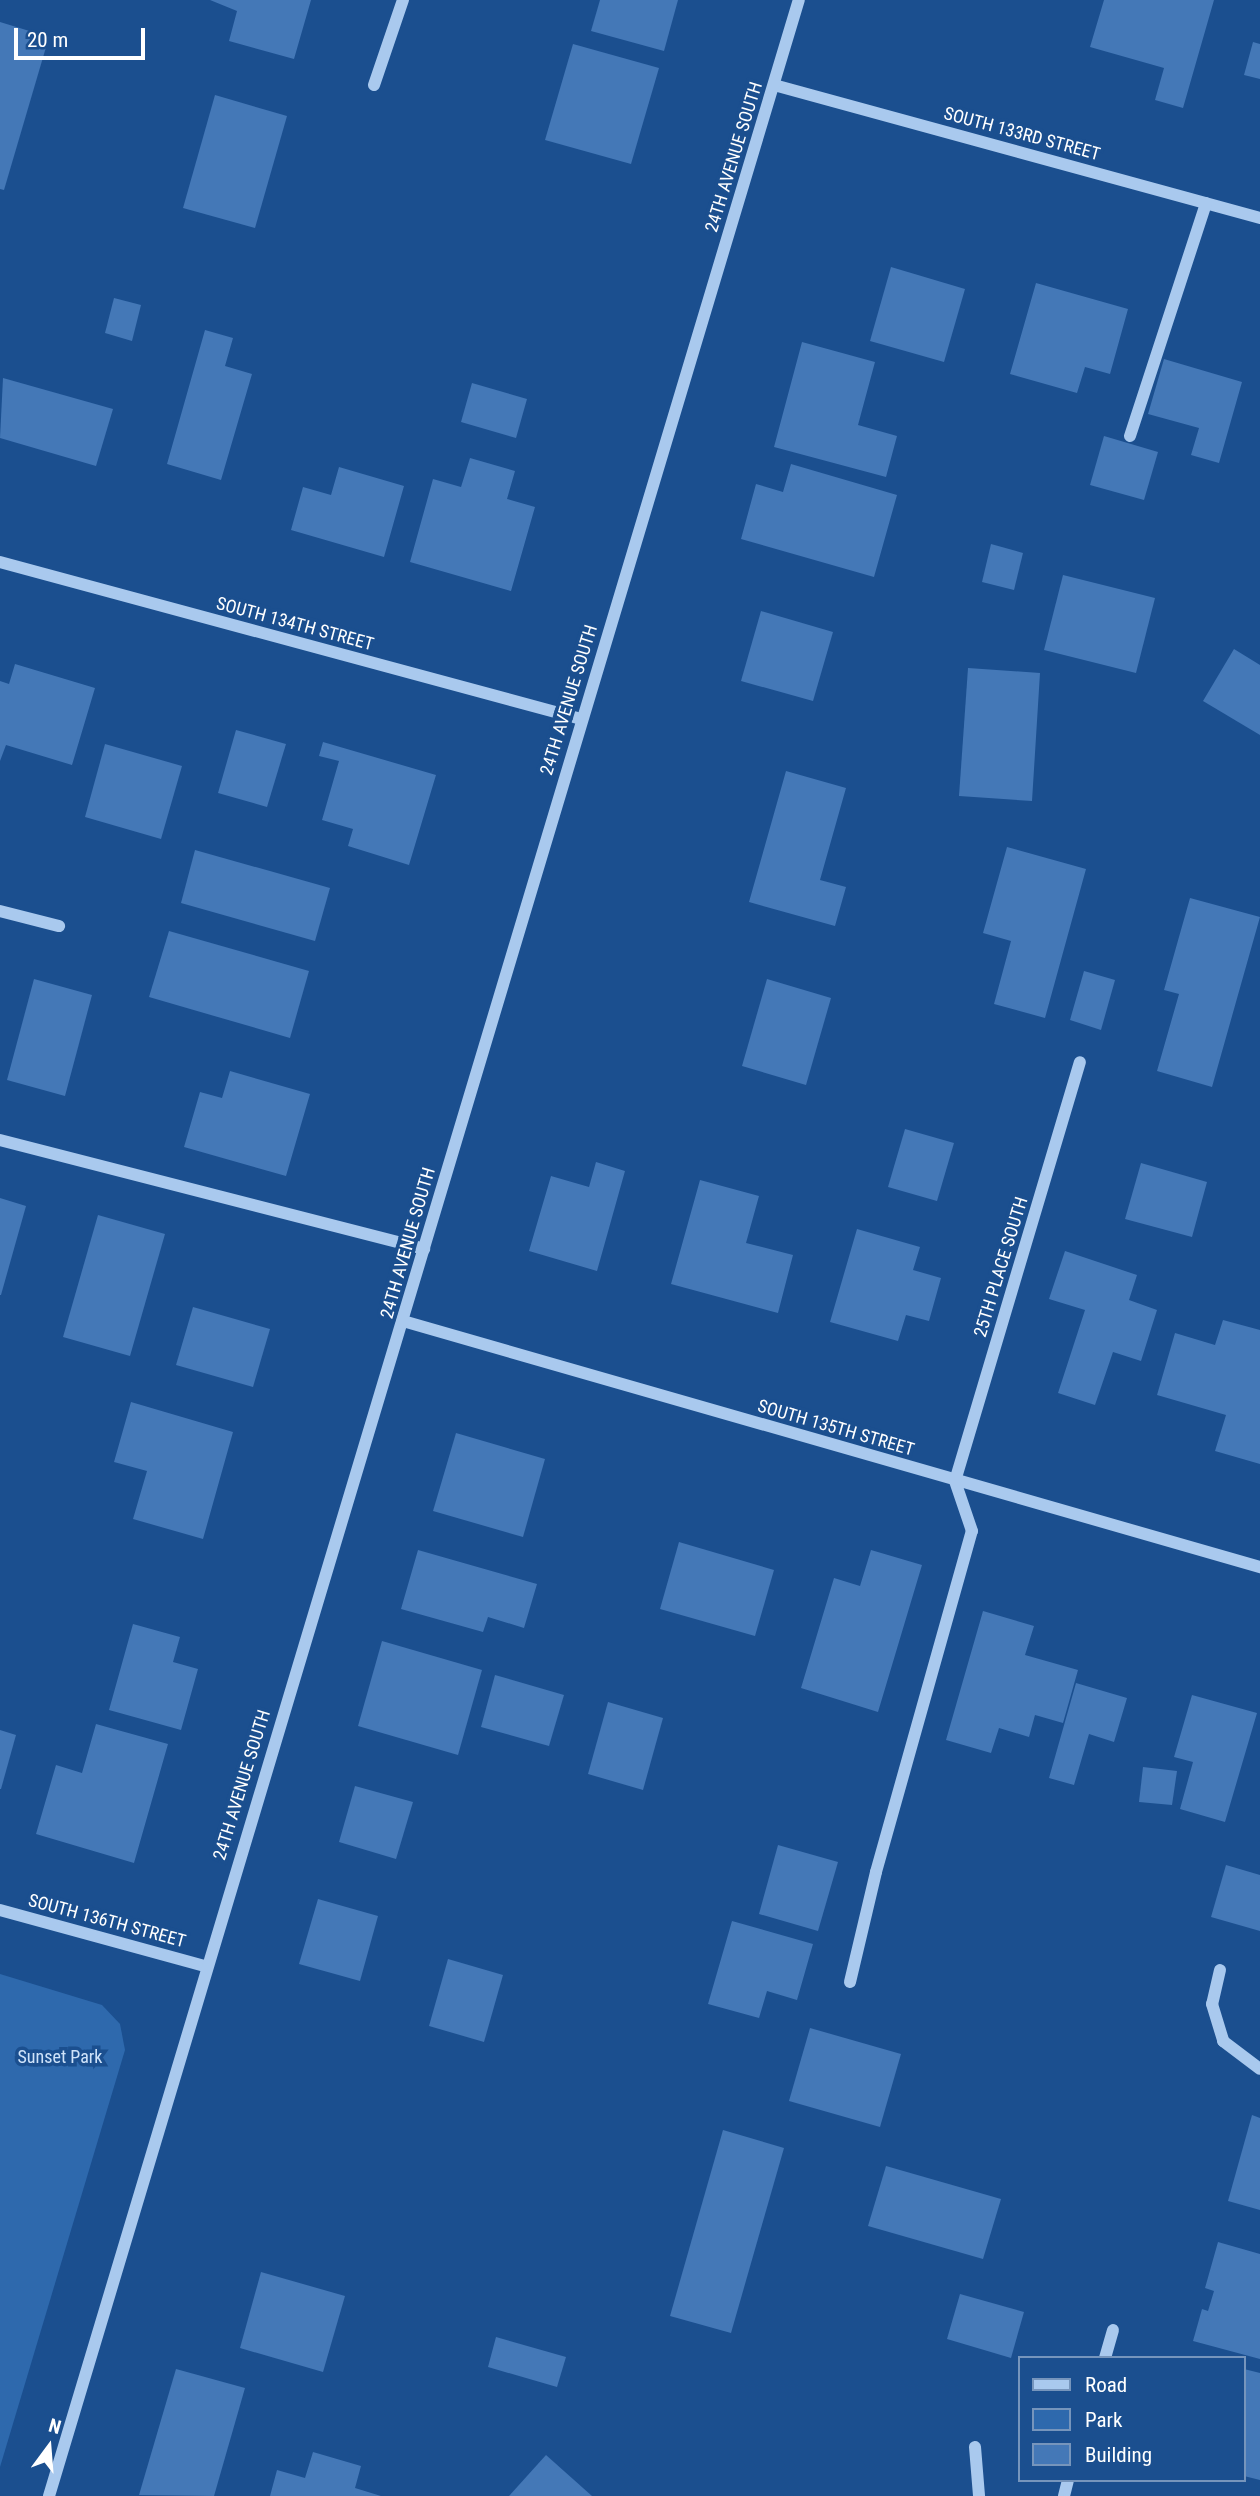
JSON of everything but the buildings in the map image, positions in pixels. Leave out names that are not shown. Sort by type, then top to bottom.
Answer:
[{"type":"street","points":[[374,85],[403,0]]},
{"type":"street","name":"24TH AVENUE SOUTH","points":[[49,2496],[205,1966],[403,1321],[581,719],[799,0]]},
{"type":"street","name":"SOUTH 133RD STREET","points":[[774,85],[1260,218]]},
{"type":"street","points":[[1130,436],[1206,203]]},
{"type":"street","name":"SOUTH 134TH STREET","points":[[0,562],[581,719]]},
{"type":"street","points":[[0,911],[59,926]]},
{"type":"street","name":"25TH PLACE SOUTH","points":[[956,1481],[1080,1062]]},
{"type":"street","points":[[0,1140],[424,1249]]},
{"type":"street","name":"SOUTH 135TH STREET","points":[[403,1321],[1260,1567]]},
{"type":"street","points":[[850,1982],[876,1872],[972,1531],[956,1481]]},
{"type":"street","name":"SOUTH 136TH STREET","points":[[0,1910],[205,1966]]},
{"type":"street","points":[[1220,1970],[1212,2004],[1223,2041],[1260,2069]]},
{"type":"street","points":[[1106,2356],[1113,2330]]},
{"type":"street","points":[[975,2447],[979,2496]]},
{"type":"green space","name":"Sunset Park","points":[[0,1974],[102,2005],[120,2024],[125,2050],[0,2467]]}]
